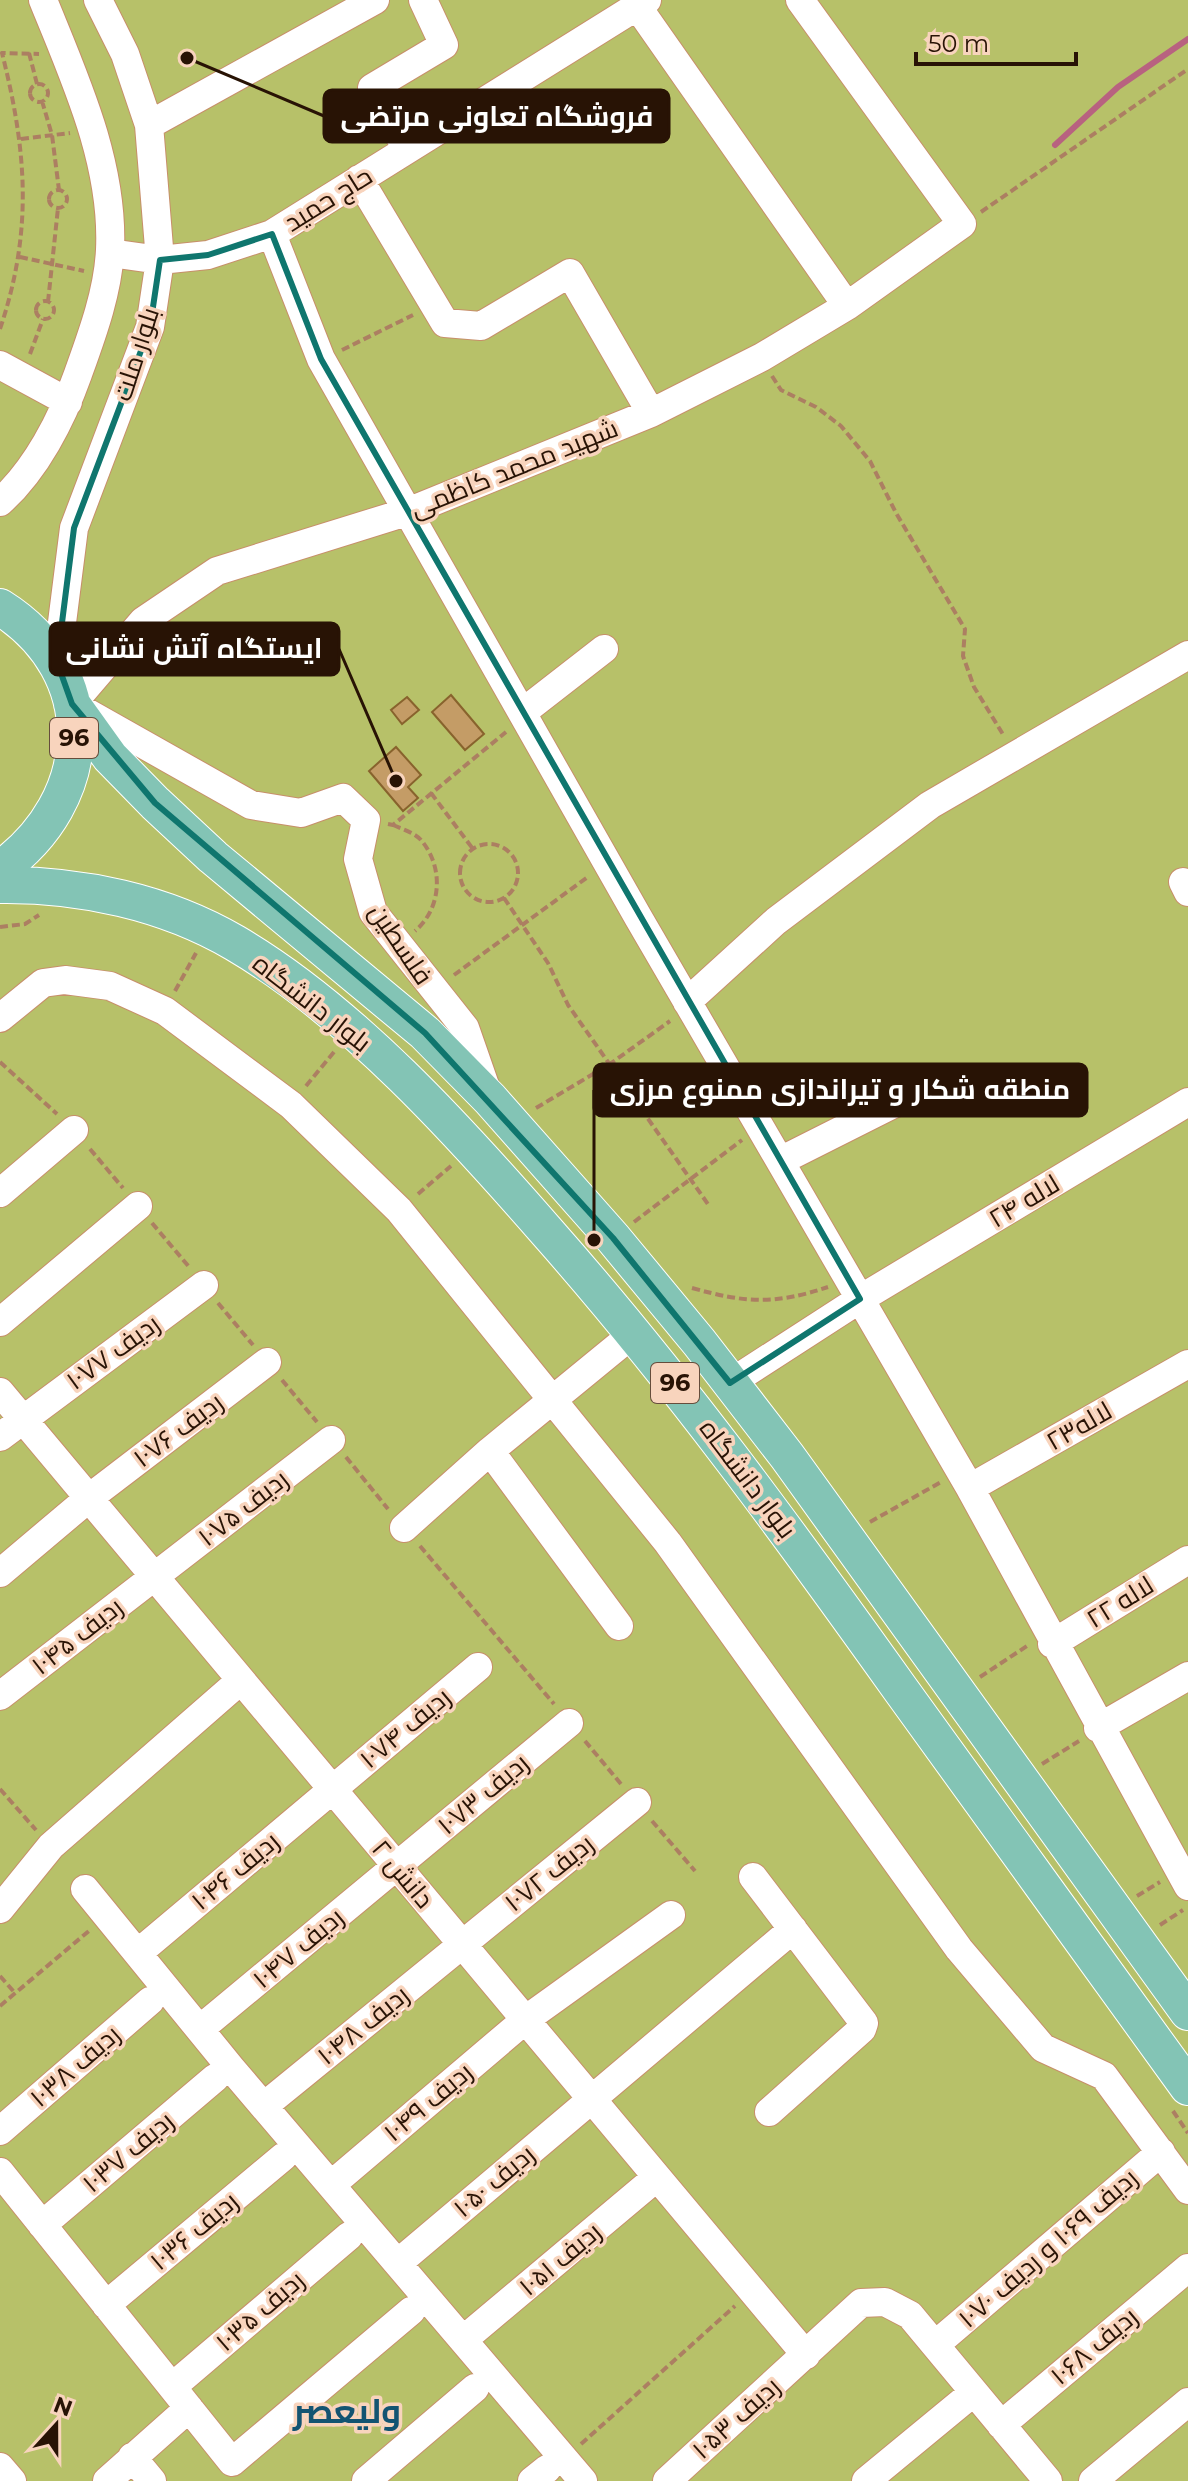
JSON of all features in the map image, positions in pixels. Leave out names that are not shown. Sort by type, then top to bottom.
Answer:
[{"type":"main road","name":"96","points":[[0,607],[24,622],[57,662],[72,704],[75,751],[64,798],[38,838],[0,869]]},
{"type":"main road","name":"بلوار دانشگاه","points":[[72,704],[110,757],[155,803],[213,857],[425,1033],[500,1111],[613,1238],[730,1383],[1188,2012]]},
{"type":"main road","name":"بلوار دانشگاه","points":[[0,885],[71,888],[115,897],[183,917],[235,943],[299,986],[394,1069],[473,1148],[634,1333],[756,1488],[1179,2097]]},
{"type":"street","name":"بلوار ملت","points":[[0,502],[20,484],[68,402],[96,324],[108,203],[86,107],[43,0]]},
{"type":"street","name":"بلوار ملت","points":[[57,662],[74,528],[150,327],[160,260],[149,125],[125,54],[98,0]]},
{"type":"street","points":[[149,125],[375,0]]},
{"type":"street","points":[[407,149],[372,88],[444,45],[423,0]]},
{"type":"street","points":[[800,0],[962,224]]},
{"type":"street","points":[[642,3],[847,306]]},
{"type":"street","name":"حاج حمید","points":[[101,258],[160,260],[208,255],[272,234],[642,3]]},
{"type":"street","points":[[359,179],[445,323],[481,326],[570,273],[651,413]]},
{"type":"street","name":"شهید محمد کاظمی","points":[[72,704],[143,621],[217,571],[410,511],[651,413],[762,357],[847,306],[962,224]]},
{"type":"street","points":[[272,234],[321,359],[687,1002],[965,1480],[1098,1728],[1185,1874]]},
{"type":"street","points":[[10,358],[68,402]]},
{"type":"street","points":[[523,712],[604,649]]},
{"type":"street","points":[[687,1002],[776,921],[930,805],[1188,655]]},
{"type":"street","points":[[72,704],[251,805],[301,813],[343,798],[380,823]]},
{"type":"street","name":"فلسطین","points":[[380,823],[358,859],[373,912],[465,1028],[500,1111]]},
{"type":"street","points":[[0,1018],[43,983],[65,980],[110,986],[165,1011],[291,1105],[399,1210],[668,1543],[959,1949],[1043,2048],[1104,2076],[1188,2190]]},
{"type":"street","points":[[780,1161],[935,1083]]},
{"type":"street","name":"لاله ۲۴","points":[[730,1383],[853,1287],[1188,1102]]},
{"type":"street","points":[[0,1193],[74,1130]]},
{"type":"street","points":[[0,1322],[138,1206]]},
{"type":"street","name":"ردیف ۱۰۷۷","points":[[0,1437],[204,1285]]},
{"type":"street","points":[[404,1528],[490,1451],[634,1333]]},
{"type":"street","name":"ردیف ۱۰۷۶","points":[[0,1573],[89,1498],[267,1362]]},
{"type":"street","name":"لاله۲۳","points":[[965,1480],[1188,1364]]},
{"type":"street","name":"دانش ۲","points":[[0,1392],[806,2355]]},
{"type":"street","name":"ردیف ۱۰۷۵","points":[[154,1576],[331,1440]]},
{"type":"street","points":[[490,1451],[619,1626]]},
{"type":"street","name":"لاله ۲۲","points":[[1049,1638],[1188,1560]]},
{"type":"street","name":"ردیف ۱۰۴۵","points":[[0,1696],[154,1576]]},
{"type":"street","name":"ردیف ۱۰۷۴","points":[[332,1789],[478,1667]]},
{"type":"street","points":[[1098,1728],[1188,1676]]},
{"type":"street","points":[[0,1909],[51,1846],[241,1680]]},
{"type":"street","name":"ردیف ۱۰۷۳","points":[[397,1866],[569,1723]]},
{"type":"street","name":"ردیف ۱۰۴۶","points":[[138,1953],[332,1789]]},
{"type":"street","name":"ردیف ۱۰۷۲","points":[[462,1944],[637,1802]]},
{"type":"street","name":"ردیف ۱۰۴۷","points":[[200,2029],[397,1866]]},
{"type":"street","points":[[753,1877],[864,2023],[862,2029],[769,2112]]},
{"type":"street","points":[[85,1889],[463,2340],[548,2470],[583,2481]]},
{"type":"street","name":"ردیف ۱۰۴۹","points":[[331,2185],[525,2020],[671,1915]]},
{"type":"street","name":"ردیف ۱۰۵۰","points":[[398,2263],[793,1929]]},
{"type":"street","name":"ردیف ۱۰۴۸","points":[[264,2106],[462,1944]]},
{"type":"street","name":"ردیف ۱۰۳۸","points":[[0,2131],[150,2001]]},
{"type":"street","name":"ردیف ۱۰۳۷","points":[[42,2225],[215,2078]]},
{"type":"street","name":"ردیف ۱۰۶۹ و ردیف ۱۰۷۰","points":[[935,2345],[1161,2152]]},
{"type":"street","name":"ردیف ۱۰۳۶","points":[[106,2305],[283,2157]]},
{"type":"street","points":[[0,2172],[10,2208],[42,2225],[232,2462],[411,2311]]},
{"type":"street","name":"ردیف ۱۰۵۱","points":[[463,2340],[657,2177]]},
{"type":"street","name":"ردیف ۱۰۳۵","points":[[107,2481],[132,2457],[180,2398],[349,2236]]},
{"type":"street","name":"ردیف ۱۰۶۸","points":[[1001,2425],[1188,2268]]},
{"type":"street","name":"ردیف ۱۰۵۳","points":[[667,2481],[861,2303],[885,2302],[910,2315],[1001,2425],[1036,2477]]},
{"type":"street","points":[[366,2481],[475,2388]]},
{"type":"street","points":[[866,2481],[974,2392]]},
{"type":"street","points":[[1093,2481],[1188,2402]]},
{"type":"street","points":[[132,2457],[152,2481]]},
{"type":"street","points":[[0,2467],[12,2481]]},
{"type":"path","points":[[0,329],[20,257],[24,180],[21,139],[2,53],[42,54]]},
{"type":"path","points":[[29,53],[37,84],[31,95],[42,101],[52,135],[59,190],[68,199],[58,208],[48,302],[54,312],[43,319],[29,357]]},
{"type":"path","points":[[962,224],[1188,69]]},
{"type":"path","points":[[37,84],[48,90],[42,101]]},
{"type":"path","points":[[21,139],[92,130]]},
{"type":"path","points":[[58,208],[49,199],[59,190]]},
{"type":"path","points":[[20,257],[89,273]]},
{"type":"path","points":[[88,281],[89,273],[101,258]]},
{"type":"path","points":[[43,319],[37,308],[48,302]]},
{"type":"path","points":[[321,359],[434,305]]},
{"type":"path","points":[[10,358],[29,357],[39,362]]},
{"type":"path","points":[[762,357],[781,390],[816,407],[841,426],[870,461],[896,513],[965,629],[963,656],[974,687],[998,723],[1013,756]]},
{"type":"path","points":[[380,823],[431,793],[508,729],[523,712]]},
{"type":"path","points":[[431,793],[473,849]]},
{"type":"path","points":[[380,823],[419,838],[431,856],[438,884],[435,905],[423,924],[398,946]]},
{"type":"path","points":[[482,844],[498,845],[511,853],[518,867],[517,882],[504,898],[495,903],[479,902],[466,893],[459,879],[460,864],[473,849],[482,844]]},
{"type":"path","points":[[433,991],[607,862]]},
{"type":"path","points":[[504,898],[548,963],[568,1005],[710,1207]]},
{"type":"path","points":[[0,927],[25,924],[40,914]]},
{"type":"path","points":[[165,1011],[199,946]]},
{"type":"path","points":[[500,1111],[610,1064],[672,1019],[687,1002]]},
{"type":"path","points":[[291,1105],[338,1047]]},
{"type":"path","points":[[613,1238],[760,1126]]},
{"type":"path","points":[[399,1210],[473,1148]]},
{"type":"path","points":[[644,1275],[737,1301],[769,1302],[829,1287],[853,1287]]},
{"type":"path","points":[[870,1522],[965,1480]]},
{"type":"path","points":[[404,1528],[695,1871]]},
{"type":"path","points":[[975,1680],[1049,1638]]},
{"type":"path","points":[[1015,1772],[1038,1767],[1098,1728]]},
{"type":"path","points":[[0,1789],[51,1846]]},
{"type":"path","points":[[1114,1910],[1185,1874]]},
{"type":"path","points":[[1155,1929],[1188,1906]]},
{"type":"path","points":[[0,2006],[107,1915]]},
{"type":"path","points":[[0,1976],[15,1993]]},
{"type":"path","points":[[1179,2097],[1188,2133]]},
{"type":"path","points":[[548,2470],[752,2291]]},
{"type":"highlighted area","points":[[272,234],[321,359],[860,1299],[730,1383],[613,1238],[425,1033],[155,803],[72,704],[57,662],[74,528],[150,327],[160,260],[208,255]]},
{"type":"green space","points":[[0,0],[1188,0],[1188,2481],[0,2481]]},
{"type":"building","points":[[451,695],[484,734],[465,750],[432,712]]},
{"type":"building","points":[[407,697],[419,710],[402,724],[391,710]]},
{"type":"building","points":[[396,747],[421,775],[408,787],[418,798],[403,811],[369,771]]},
{"type":"waterway","points":[[1055,145],[1118,87],[1188,39]]},
{"type":"place","name":"فروشگاه تعاونی مرتضی","points":[[187,58]]},
{"type":"place","name":"ایستگاه آتش نشانی","points":[[396,781]]},
{"type":"place","name":"منطقه شکار و تیراندازی ممنوع مرزی","points":[[594,1240]]},
{"type":"district","name":"ولیعصر","points":[[347,2411]]}]
